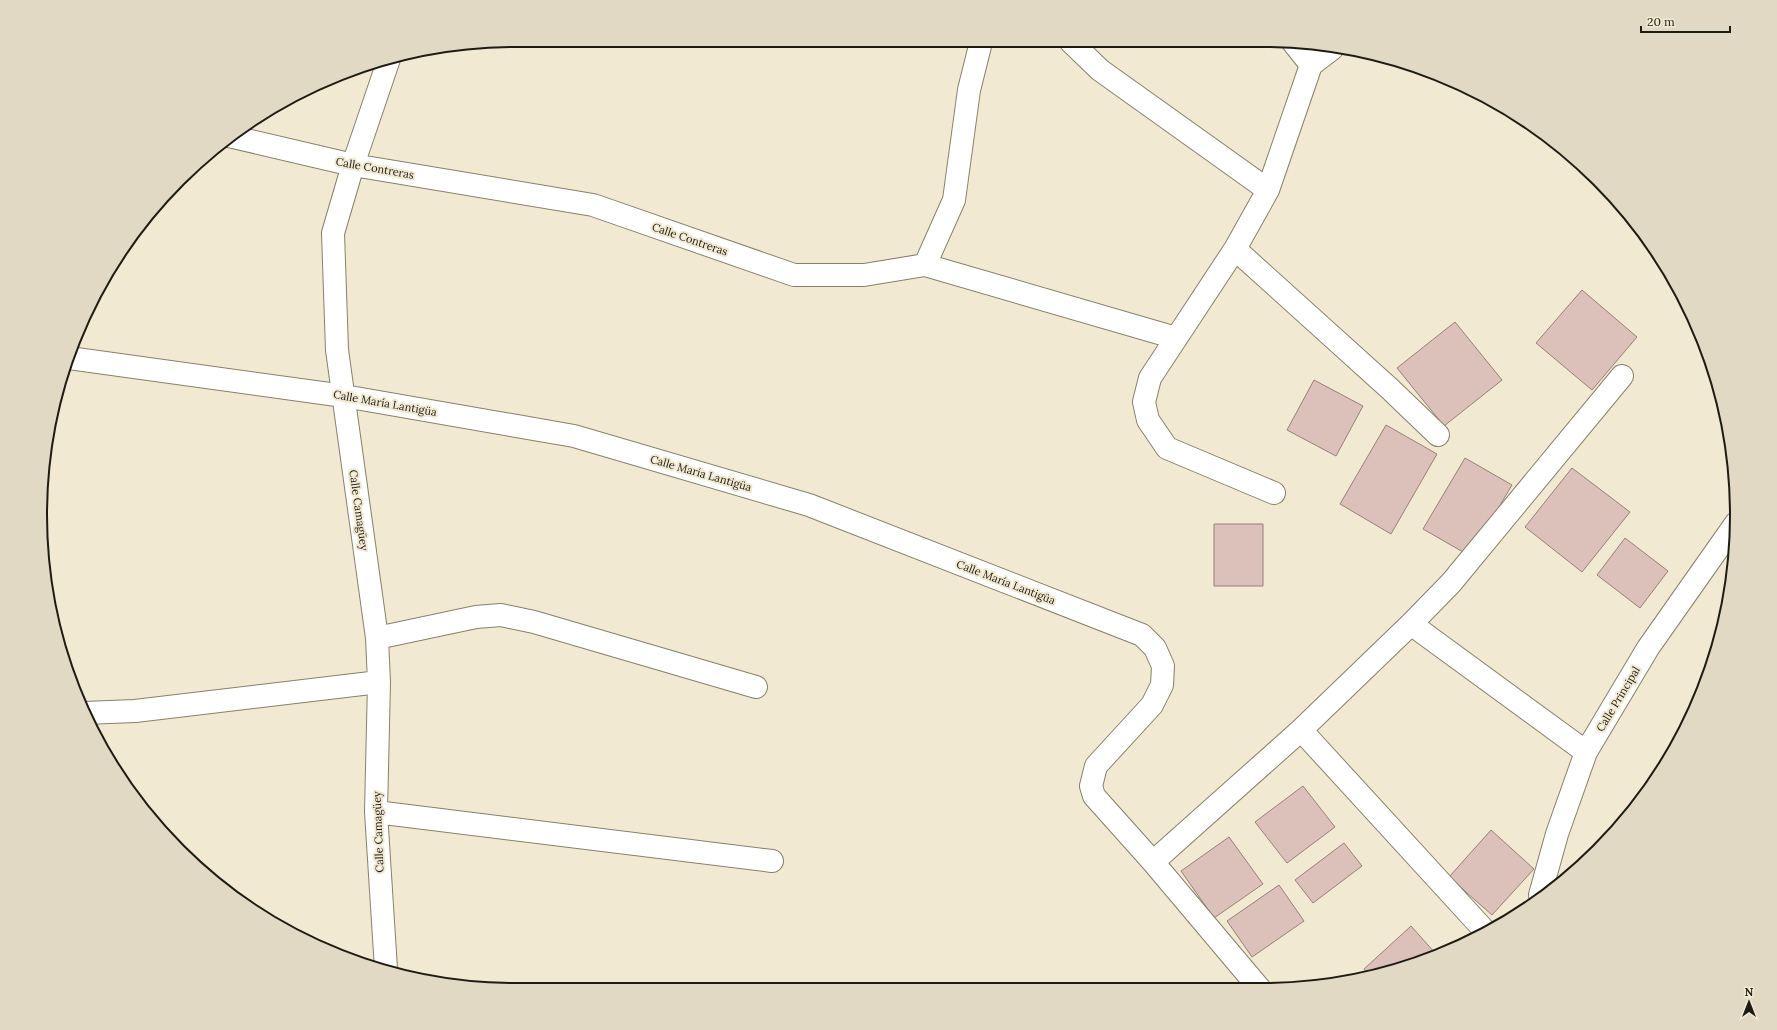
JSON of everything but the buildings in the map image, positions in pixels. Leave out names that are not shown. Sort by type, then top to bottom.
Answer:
[{"type":"street","points":[[981,47],[970,90],[954,200],[924,265],[1176,338]]},
{"type":"street","points":[[1076,47],[1100,70],[1268,190]]},
{"type":"street","points":[[1298,48],[1311,65]]},
{"type":"street","points":[[1274,493],[1167,448],[1148,420],[1144,402],[1150,378],[1235,249],[1268,190],[1311,65],[1328,52]]},
{"type":"street","name":"Calle Camagüey","points":[[386,964],[376,812],[379,682],[377,638],[337,350],[333,233],[353,165],[387,65]]},
{"type":"street","name":"Calle Contreras","points":[[238,138],[353,165],[593,205],[794,275],[864,275],[924,265]]},
{"type":"street","points":[[1235,249],[1389,388],[1438,435]]},
{"type":"street","name":"Calle María Lantigüa","points":[[74,359],[344,396],[574,436],[809,505],[1142,635],[1155,648],[1163,666],[1162,685],[1152,705],[1096,766],[1092,776],[1091,786],[1094,796],[1153,862]]},
{"type":"street","points":[[1255,983],[1153,862],[1301,730],[1411,624],[1451,583],[1622,376]]},
{"type":"street","name":"Calle Principal","points":[[1541,890],[1557,834],[1586,752],[1648,648],[1729,532]]},
{"type":"street","points":[[377,638],[476,617],[501,616],[534,622],[756,687]]},
{"type":"street","points":[[1411,624],[1586,752]]},
{"type":"street","points":[[91,713],[135,711],[379,682]]},
{"type":"street","points":[[1301,730],[1482,928]]},
{"type":"street","points":[[376,812],[772,861]]}]
